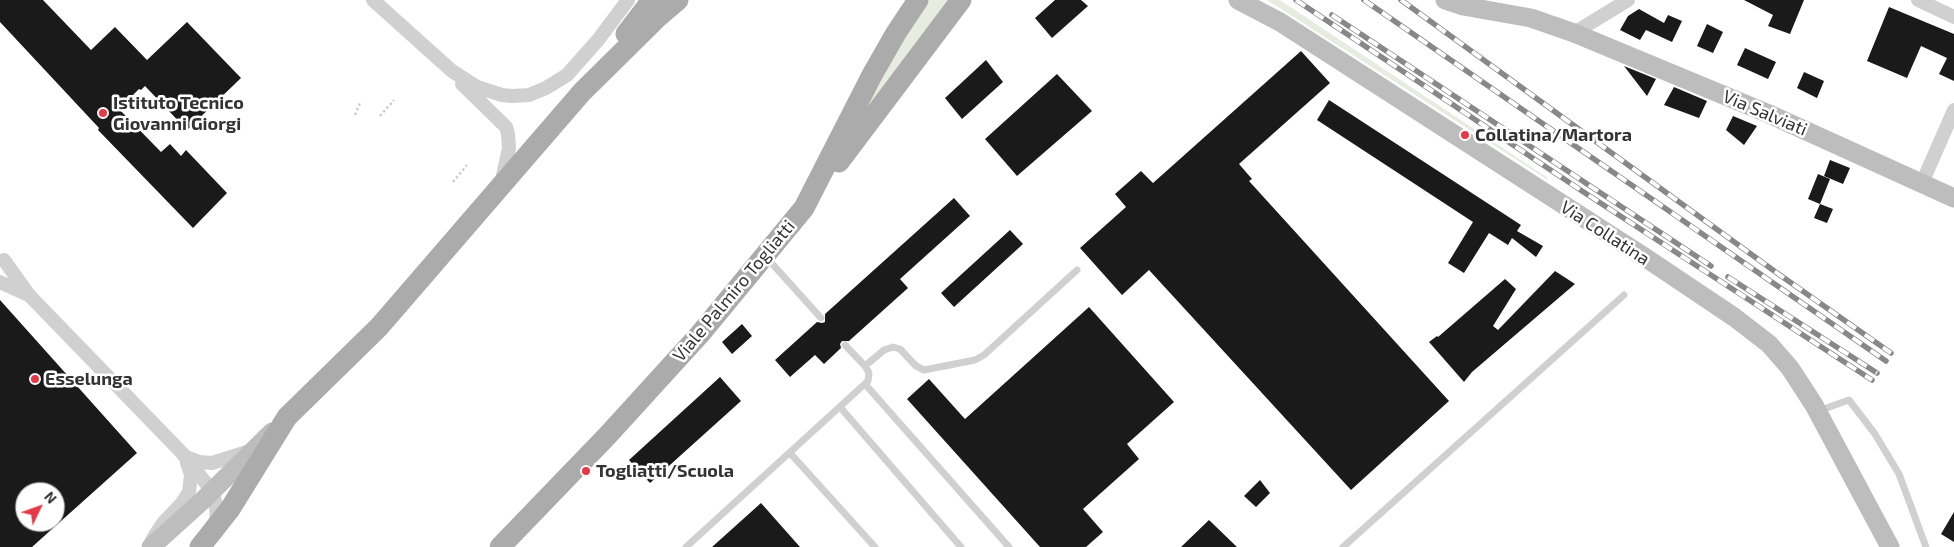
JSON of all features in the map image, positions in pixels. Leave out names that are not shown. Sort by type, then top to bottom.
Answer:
[{"type":"main road","points":[[200,547],[230,509],[287,416],[379,327],[582,92],[652,0]]},
{"type":"main road","points":[[582,92],[658,17],[678,0]]},
{"type":"main road","name":"Viale Palmiro Togliatti","points":[[500,547],[608,435],[700,334],[804,208],[872,75],[896,33],[918,0]]},
{"type":"main road","points":[[804,208],[961,0]]},
{"type":"street","points":[[372,0],[452,71],[477,88],[506,96],[529,94],[546,88],[567,74],[584,58],[628,0]]},
{"type":"street","name":"Via Collatina","points":[[1238,0],[1280,22],[1734,318],[1768,344],[1779,354],[1803,387],[1890,547]]},
{"type":"street","name":"Via Salviati","points":[[1445,0],[1463,6],[1489,5],[1574,33],[1777,118],[1954,198]]},
{"type":"street","points":[[1574,33],[1628,0]]},
{"type":"street","points":[[1918,0],[1954,16]]},
{"type":"street","points":[[452,71],[462,84],[506,128],[509,148],[501,186]]},
{"type":"street","points":[[1922,183],[1954,110]]},
{"type":"street","points":[[0,277],[4,270],[2,257]]},
{"type":"street","points":[[2,257],[29,295],[184,455],[212,491],[216,504],[217,527]]},
{"type":"street","points":[[0,282],[29,295]]},
{"type":"street","points":[[149,547],[212,491],[287,416]]},
{"type":"street","points":[[184,455],[199,462],[212,463],[253,450]]},
{"type":"street","points":[[149,547],[163,523],[182,503],[188,492],[191,475],[184,455]]},
{"type":"lane","points":[[765,255],[821,318]]},
{"type":"lane","points":[[865,366],[884,350],[893,346],[900,349],[916,366],[924,370],[975,360],[984,355],[1077,270]]},
{"type":"lane","points":[[1343,547],[1624,295]]},
{"type":"lane","points":[[686,547],[865,384],[869,377],[865,366],[845,345]]},
{"type":"lane","points":[[865,384],[1009,547]]},
{"type":"lane","points":[[1817,411],[1849,400],[1875,434],[1899,474],[1926,547]]},
{"type":"lane","points":[[840,407],[961,547]]},
{"type":"lane","points":[[790,453],[875,547]]},
{"type":"path","points":[[380,116],[394,100]]},
{"type":"path","points":[[355,115],[360,103]]},
{"type":"path","points":[[453,182],[468,165]]},
{"type":"shaded area","points":[[927,0],[949,0],[862,118],[889,58]]},
{"type":"shaded area","points":[[1267,0],[1280,0],[1548,178],[1548,180]]},
{"type":"building","name":"Istituto Tecnico Giovanni Giorgi","points":[[0,0],[43,0],[91,50],[115,27],[147,60],[187,22],[241,78],[187,130],[145,86],[141,90],[139,89],[119,109],[161,152],[170,144],[181,156],[186,150],[227,193],[193,228],[98,130],[99,128],[0,22]]},
{"type":"building","points":[[1055,0],[1081,0],[1088,6],[1052,38],[1035,18]]},
{"type":"building","points":[[1744,0],[1804,0],[1790,34],[1768,26],[1773,15]]},
{"type":"building","points":[[1889,7],[1954,34],[1954,81],[1939,74],[1947,58],[1921,46],[1907,78],[1867,61]]},
{"type":"building","points":[[1639,9],[1664,23],[1668,15],[1682,21],[1672,42],[1646,30],[1640,40],[1620,30],[1628,16]]},
{"type":"building","points":[[1707,24],[1723,32],[1713,53],[1697,46]]},
{"type":"building","points":[[1745,48],[1776,62],[1768,79],[1737,65]]},
{"type":"building","points":[[1301,51],[1330,83],[1239,164],[1252,179],[1249,181],[1449,401],[1351,490],[1149,270],[1122,295],[1080,248],[1126,207],[1115,194],[1141,171],[1153,183]]},
{"type":"building","points":[[986,60],[1003,82],[962,119],[945,98]]},
{"type":"building","points":[[1624,66],[1656,79],[1647,96]]},
{"type":"building","points":[[1804,72],[1824,81],[1817,98],[1797,88]]},
{"type":"building","points":[[1057,74],[1092,111],[1017,176],[985,139]]},
{"type":"building","points":[[1674,87],[1707,101],[1699,118],[1664,105]]},
{"type":"building","points":[[1329,100],[1521,225],[1517,231],[1543,246],[1536,257],[1512,238],[1508,245],[1489,233],[1464,273],[1448,263],[1473,222],[1317,120]]},
{"type":"building","points":[[1733,116],[1757,126],[1744,145],[1726,130]]},
{"type":"building","points":[[1830,160],[1850,168],[1843,184],[1824,176]]},
{"type":"building","points":[[1818,174],[1830,179],[1820,204],[1808,199]]},
{"type":"building","points":[[954,198],[970,216],[900,279],[908,288],[849,341],[842,341],[840,344],[841,348],[824,364],[815,355],[790,377],[775,360],[817,322],[825,322],[825,314]]},
{"type":"building","points":[[1820,204],[1833,209],[1827,223],[1814,218]]},
{"type":"building","points":[[1010,230],[1023,244],[954,307],[941,293]]},
{"type":"building","points":[[1555,271],[1575,284],[1472,372],[1464,382],[1429,342],[1438,337],[1505,279],[1516,289],[1493,326],[1498,330]]},
{"type":"building","name":"Esselunga","points":[[0,300],[137,453],[65,517],[65,482],[15,482],[15,532],[49,532],[32,547],[0,547]]},
{"type":"building","points":[[1089,307],[1174,402],[1127,444],[1139,459],[1083,509],[1103,532],[1086,547],[1040,547],[907,399],[929,379],[965,419]]},
{"type":"building","points":[[742,324],[752,336],[732,354],[722,342]]},
{"type":"building","points":[[720,377],[741,401],[650,483],[629,460]]},
{"type":"building","points":[[1260,480],[1270,493],[1256,507],[1244,496]]},
{"type":"building","points":[[761,503],[800,547],[712,547]]},
{"type":"building","points":[[1954,512],[1954,542],[1941,534]]},
{"type":"building","points":[[1209,520],[1237,547],[1181,547]]},
{"type":"railway","points":[[1296,0],[1582,191],[1872,380]]},
{"type":"railway","points":[[1364,0],[1886,361]]},
{"type":"railway","points":[[1401,0],[1777,273],[1891,353]]},
{"type":"railway","points":[[1332,15],[1711,266]]},
{"type":"railway","points":[[1728,277],[1877,373]]},
{"type":"place","name":"Istituto Tecnico Giovanni Giorgi","points":[[103,113]]},
{"type":"place","name":"Collatina/Martora","points":[[1465,135]]},
{"type":"place","name":"Esselunga","points":[[35,379]]},
{"type":"place","name":"Togliatti/Scuola","points":[[586,471]]}]
